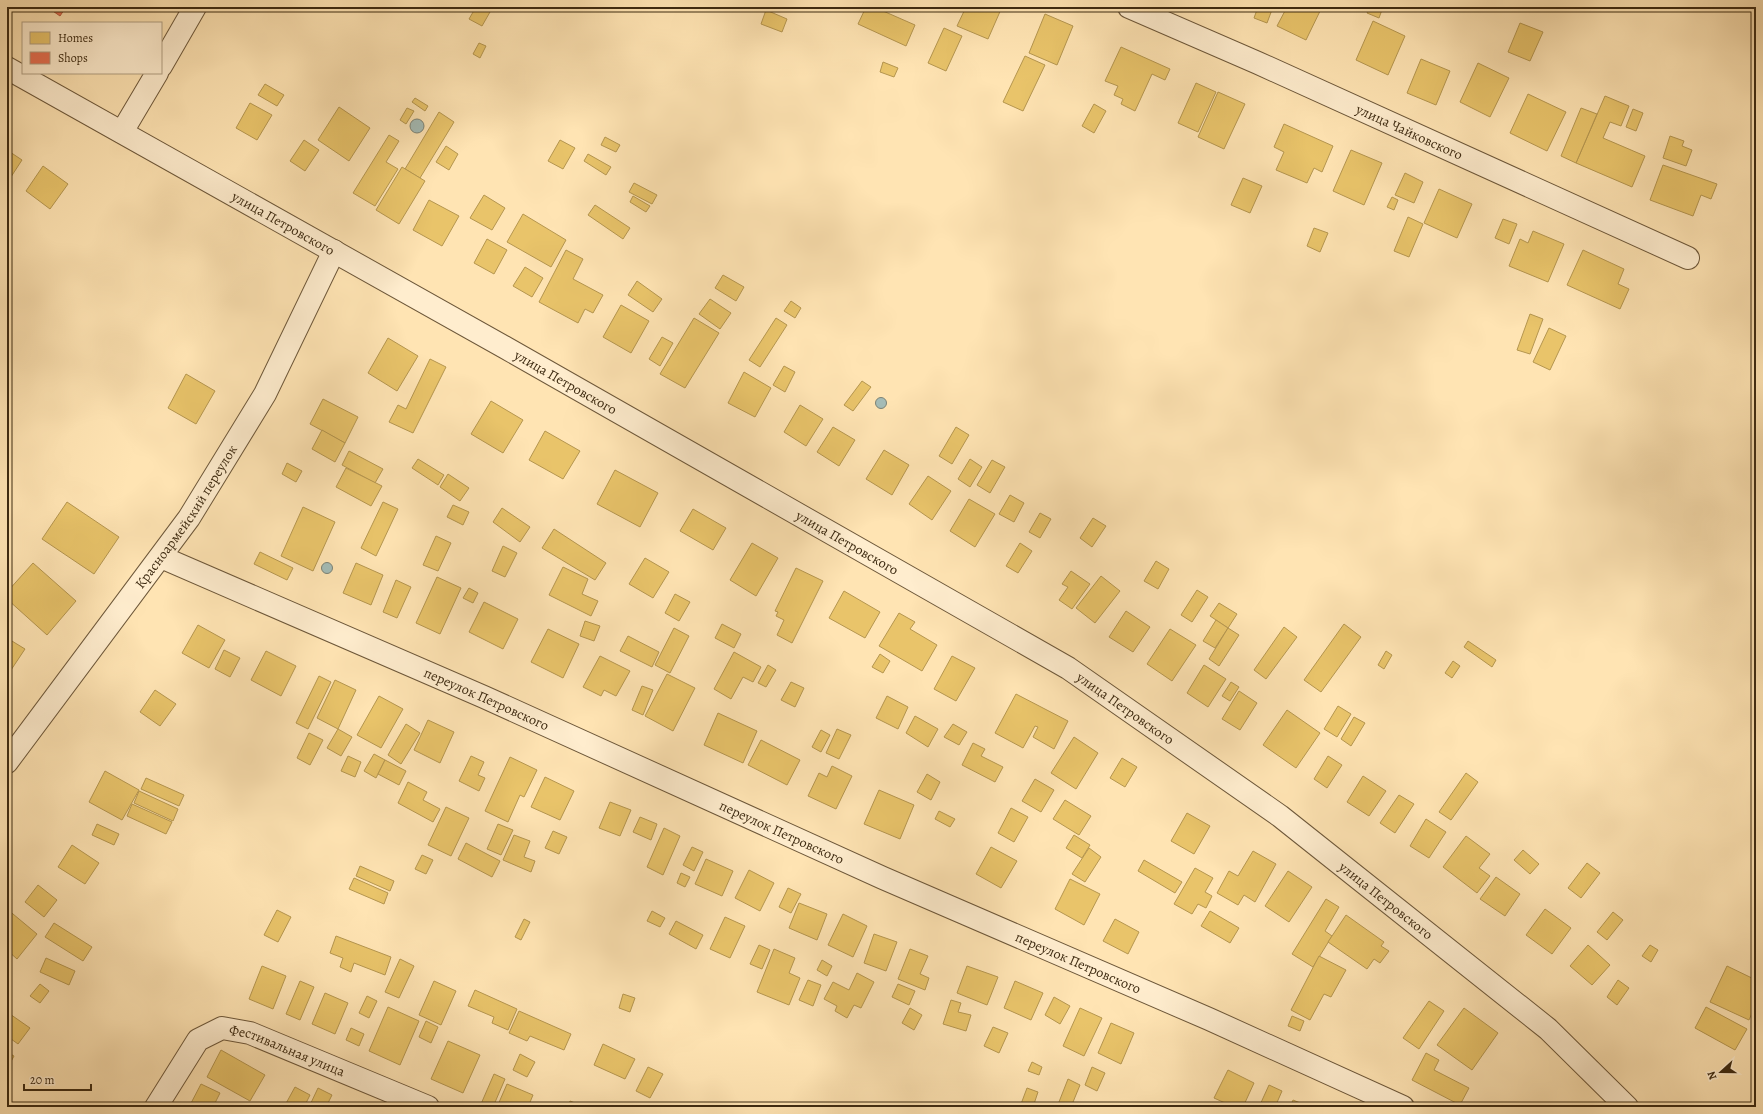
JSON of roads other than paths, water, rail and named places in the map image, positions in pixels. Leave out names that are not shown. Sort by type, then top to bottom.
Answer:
[{"type":"street","points":[[162,64],[195,7]]},
{"type":"street","name":"улица Чайковского","points":[[1130,7],[1258,63],[1688,258]]},
{"type":"street","name":"улица Петровского","points":[[7,68],[334,251],[1068,668],[1292,826],[1548,1029],[1627,1107]]},
{"type":"street","points":[[122,132],[156,74]]},
{"type":"street","name":"Красноармейский переулок","points":[[7,762],[189,518],[265,394],[334,251]]},
{"type":"street","name":"переулок Петровского","points":[[161,557],[484,697],[883,878],[1202,1015],[1403,1107]]},
{"type":"street","name":"Фестивальная улица","points":[[156,1107],[198,1040],[222,1028],[250,1033],[428,1107]]},
{"type":"water","points":[[417,119],[422,121],[424,126],[422,131],[417,133],[412,131],[410,126],[412,121]]},
{"type":"water","points":[[879,398],[883,398],[885,399],[885,407],[879,408],[876,405],[876,401]]},
{"type":"water","points":[[327,562],[331,564],[333,568],[331,572],[327,574],[323,572],[321,568],[323,564]]}]
